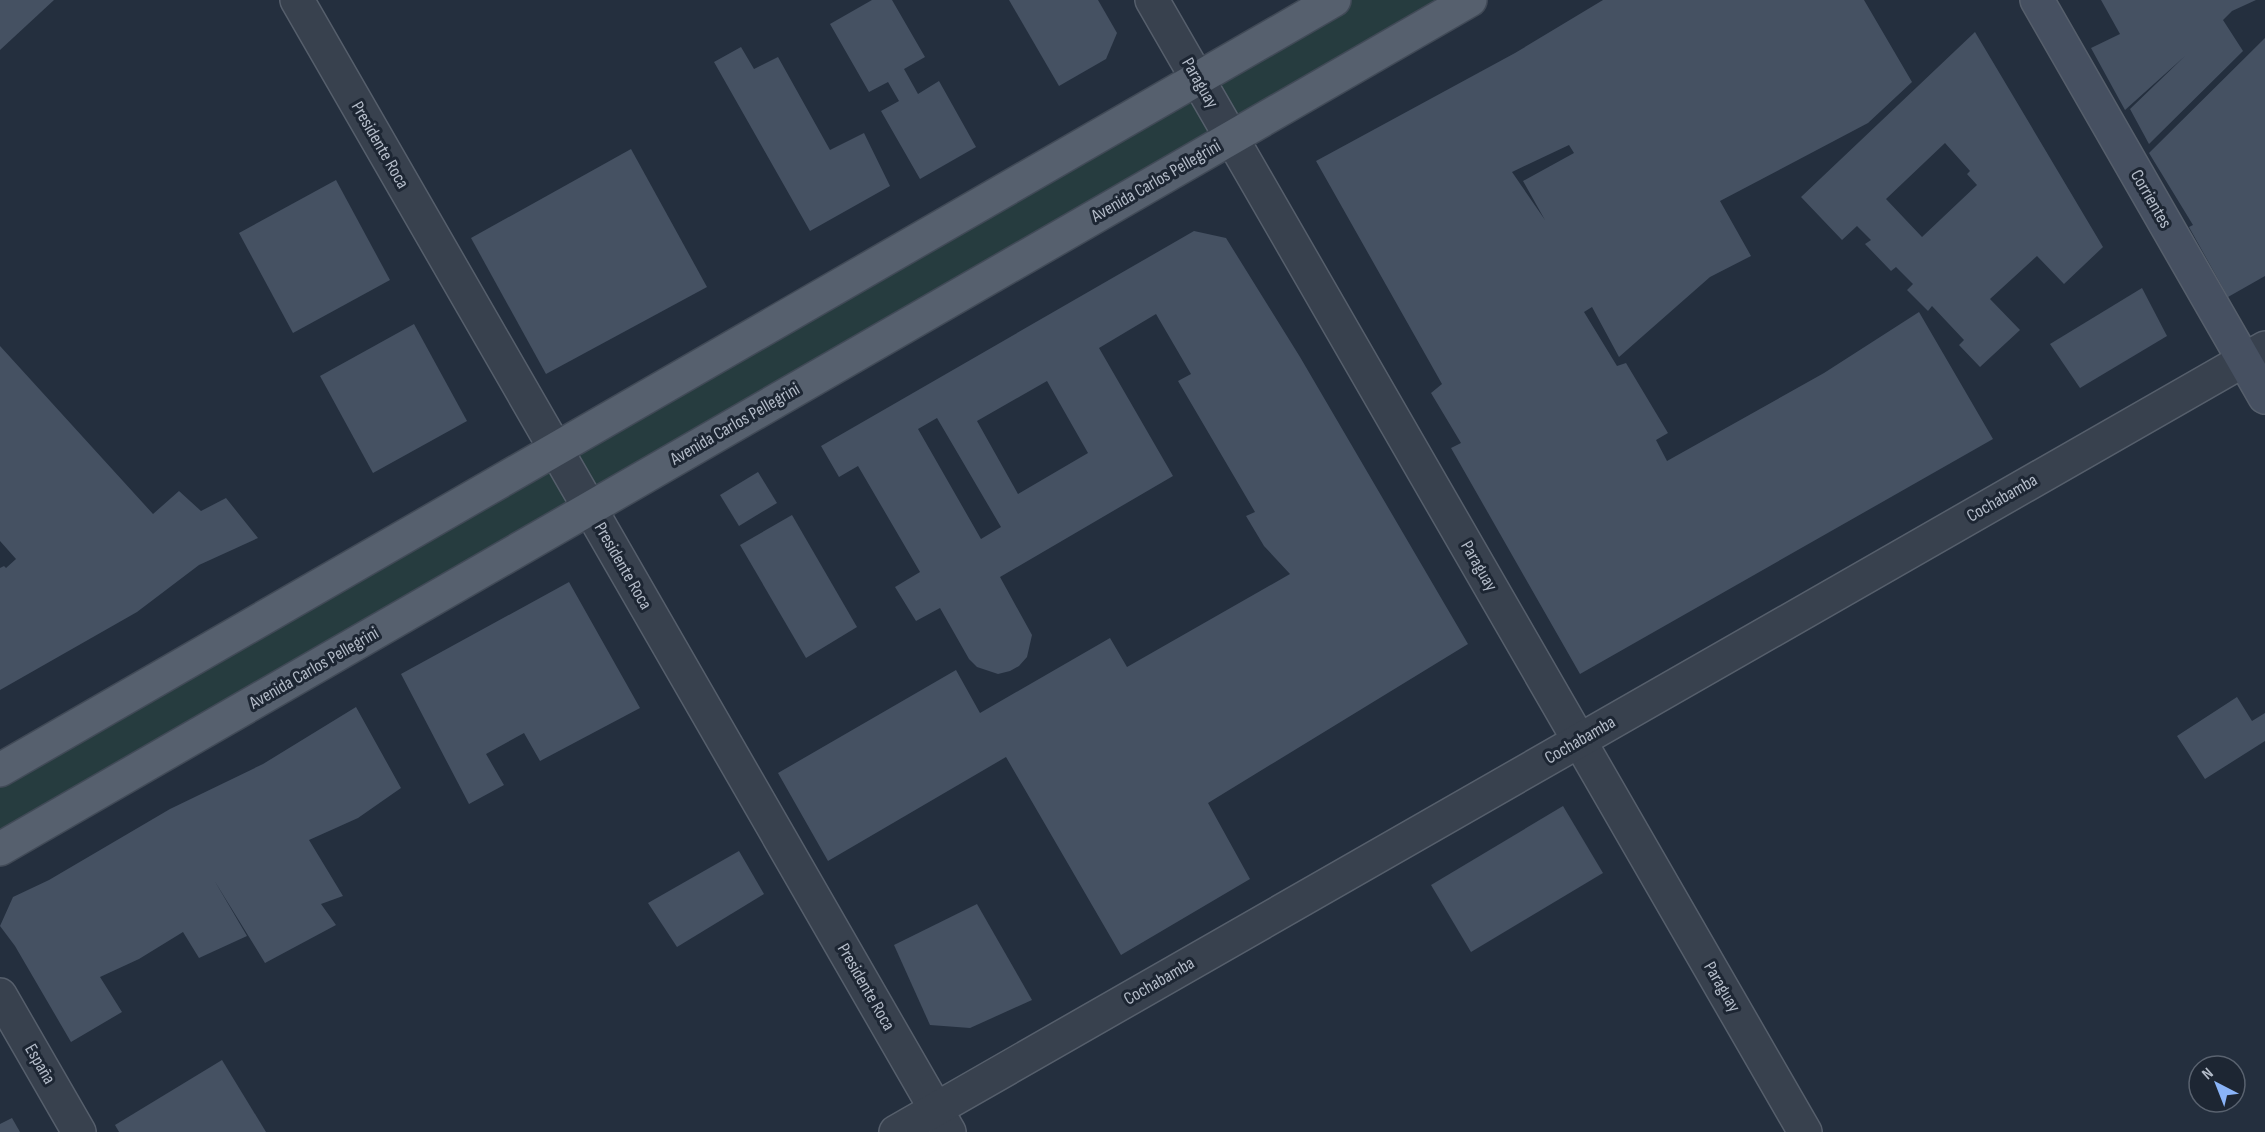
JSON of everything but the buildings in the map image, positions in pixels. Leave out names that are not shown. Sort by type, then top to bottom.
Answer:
[{"type":"main road","points":[[0,770],[1334,0]]},
{"type":"main road","name":"Avenida Carlos Pellegrini","points":[[0,849],[1470,0]]},
{"type":"main road","name":"Corrientes","points":[[2037,0],[2254,354],[2265,397]]},
{"type":"street","name":"Presidente Roca","points":[[297,0],[943,1120]]},
{"type":"street","name":"Paraguay","points":[[1152,0],[1805,1132]]},
{"type":"street","name":"Cochabamba","points":[[896,1132],[943,1120],[1579,740],[2254,354]]},
{"type":"street","name":"España","points":[[0,995],[79,1132]]},
{"type":"green space","points":[[1334,0],[1470,0],[0,849],[0,770]]}]
